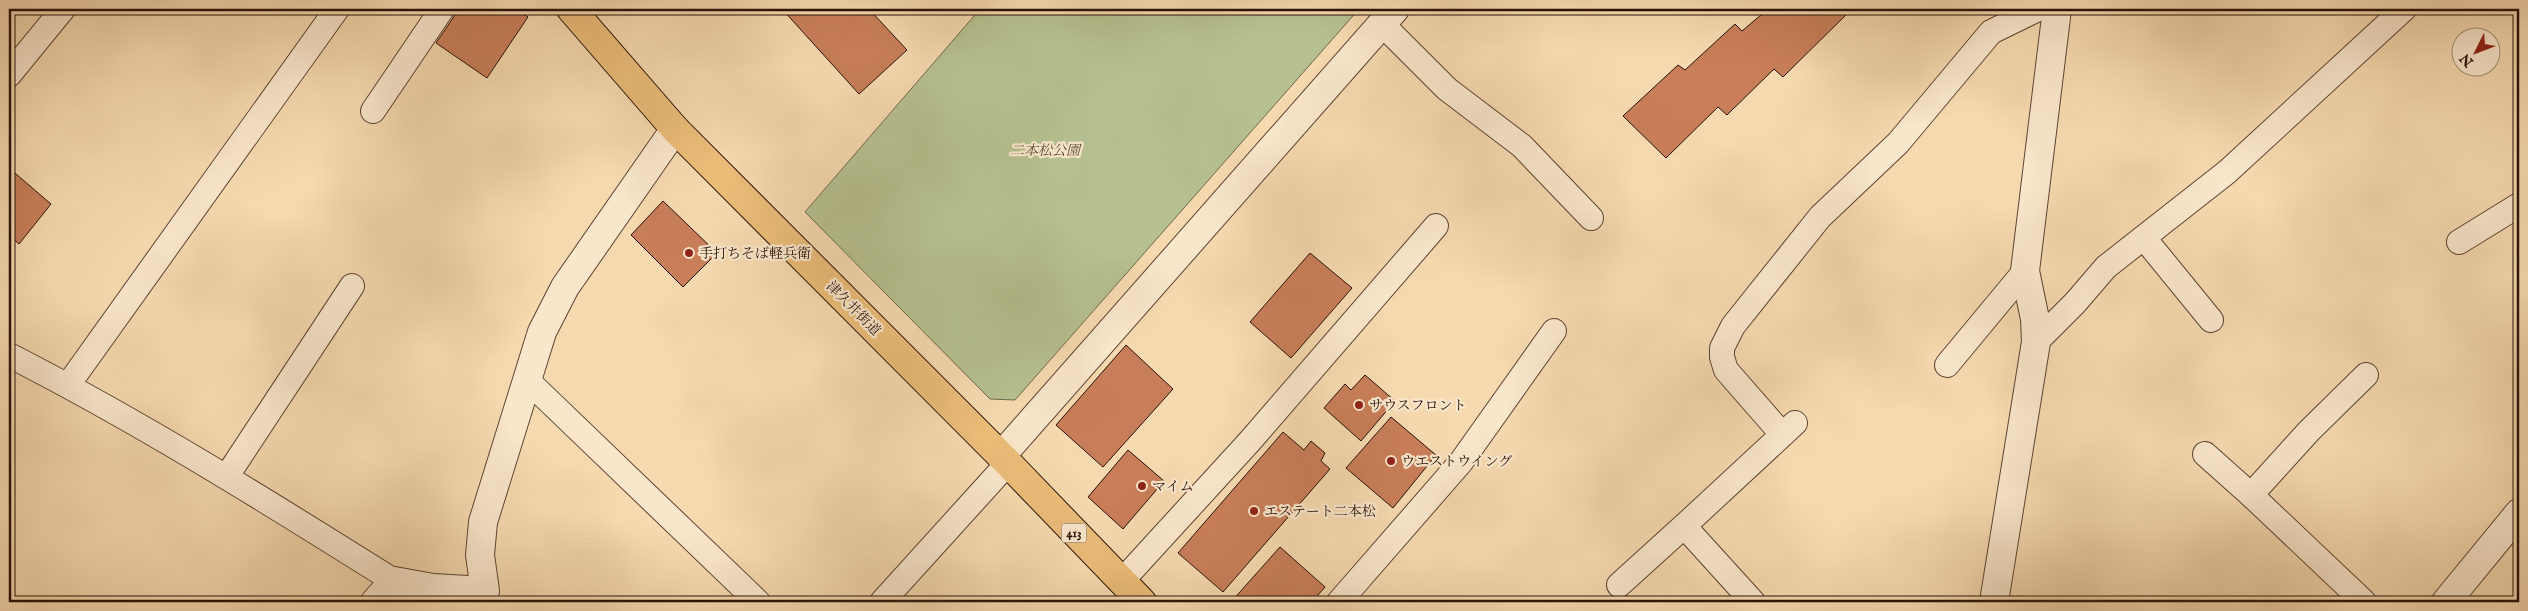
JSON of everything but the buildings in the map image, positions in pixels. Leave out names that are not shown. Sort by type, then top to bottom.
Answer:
[{"type":"highway","name":"津久井街道","points":[[571,9],[675,129],[1004,459],[1142,602]]},
{"type":"street","points":[[1994,602],[2036,342],[2035,319],[2025,271],[2057,9]]},
{"type":"street","points":[[1004,459],[1388,17]]},
{"type":"street","points":[[375,602],[394,581],[487,597],[480,555],[483,522],[542,332],[565,287],[675,129]]},
{"type":"street","points":[[2446,602],[2519,513]]},
{"type":"lane","points":[[9,75],[63,9]]},
{"type":"lane","points":[[68,385],[337,9]]},
{"type":"lane","points":[[373,110],[442,9]]},
{"type":"lane","points":[[1619,585],[1789,429],[1726,370],[1722,357],[1722,348],[1733,326],[1820,217],[1898,143],[1991,32],[2038,9]]},
{"type":"lane","points":[[2036,342],[2074,304],[2106,267],[2227,172],[2404,9]]},
{"type":"lane","points":[[1388,17],[1448,89],[1522,146],[1591,218]]},
{"type":"lane","points":[[2459,242],[2519,205]]},
{"type":"lane","points":[[1122,582],[1250,441],[1436,226]]},
{"type":"lane","points":[[2144,238],[2211,320]]},
{"type":"lane","points":[[1947,365],[2025,271]]},
{"type":"lane","points":[[228,476],[352,286]]},
{"type":"lane","points":[[1339,602],[1461,462],[1554,331]]},
{"type":"lane","points":[[9,355],[68,385],[228,476],[394,581]]},
{"type":"lane","points":[[2251,495],[2309,431],[2366,375]]},
{"type":"lane","points":[[526,379],[758,602]]},
{"type":"lane","points":[[2205,454],[2364,602]]},
{"type":"lane","points":[[884,602],[1004,459]]},
{"type":"lane","points":[[1684,526],[1753,602]]},
{"type":"green space","name":"二本松公園","points":[[980,9],[1359,9],[1015,400],[990,399],[805,212]]},
{"type":"place","name":"手打ちそば軽兵衛","points":[[689,253]]},
{"type":"place","name":"サウスフロント","points":[[1359,405]]},
{"type":"place","name":"ウエストウイング","points":[[1391,461]]},
{"type":"place","name":"マイム","points":[[1142,486]]},
{"type":"place","name":"エステート二本松","points":[[1254,511]]}]
